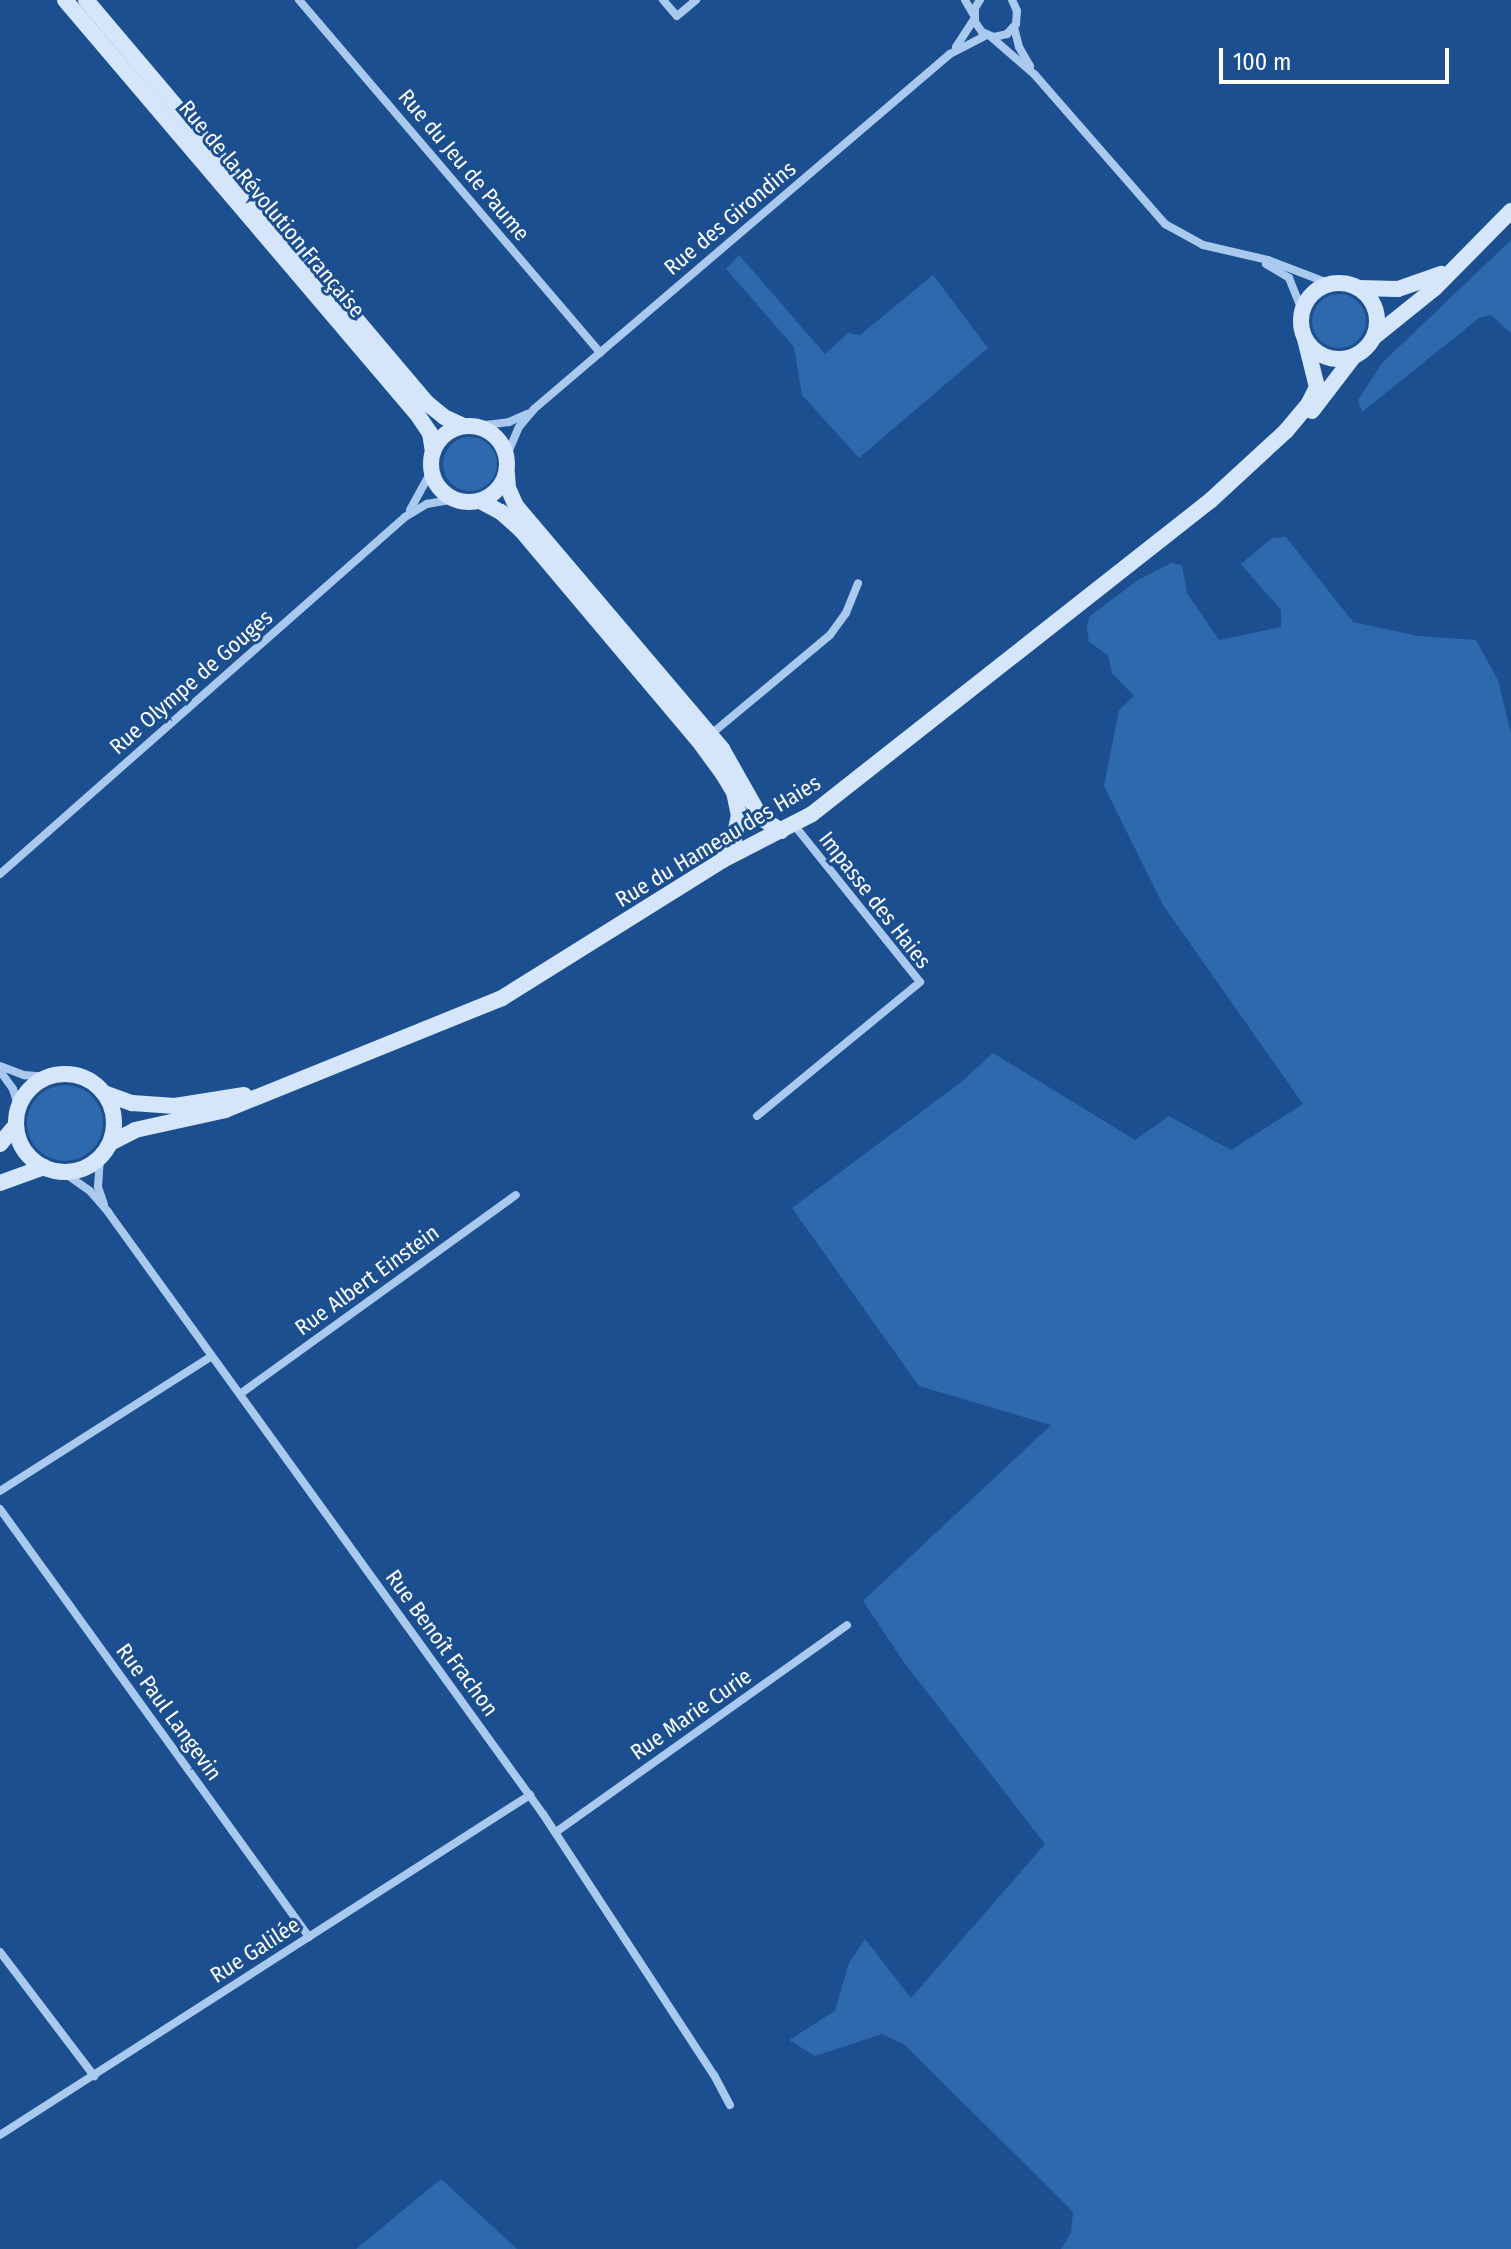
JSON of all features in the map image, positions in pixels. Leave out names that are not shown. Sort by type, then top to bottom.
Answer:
[{"type":"street","name":"Rue de la Révolution Française","points":[[65,0],[423,421],[433,452]]},
{"type":"street","name":"Rue de la Révolution Française","points":[[86,0],[427,403],[444,417],[470,426]]},
{"type":"street","name":"Rue du Jeu de Paume","points":[[299,0],[600,353]]},
{"type":"street","points":[[663,0],[677,16],[696,0]]},
{"type":"street","points":[[965,0],[989,36],[1035,75],[1165,224],[1195,241],[1331,284],[1358,288],[1406,288],[1438,275],[1462,259]]},
{"type":"street","name":"Rue des Girondins","points":[[950,54],[974,17],[980,0]]},
{"type":"street","points":[[1012,0],[1017,11]]},
{"type":"street","points":[[1022,0],[1014,27],[1019,47],[1035,75]]},
{"type":"street","name":"Rue des Girondins","points":[[470,426],[517,420],[534,409],[950,54],[989,36],[1004,35],[1014,27]]},
{"type":"street","points":[[1243,255],[1289,278],[1302,311],[1305,339],[1326,357],[1354,356],[1435,288],[1511,211]]},
{"type":"street","points":[[1302,311],[1314,292],[1331,284]]},
{"type":"street","points":[[1358,288],[1375,310],[1377,324],[1370,342]]},
{"type":"street","name":"Rue du Hameau des Haies","points":[[1289,429],[1317,387],[1305,339]]},
{"type":"street","name":"Rue du Hameau des Haies","points":[[110,1143],[135,1130],[212,1114],[518,991],[723,860],[821,808],[1211,500],[1320,403],[1354,356]]},
{"type":"street","name":"Rue des Girondins","points":[[507,455],[519,427],[534,409]]},
{"type":"street","points":[[723,860],[736,831],[736,799],[702,735],[516,506],[510,494],[507,455],[498,438],[470,426],[443,436],[433,452],[432,470],[440,489],[454,499],[480,501],[501,512],[522,531],[702,735],[738,772],[757,812],[788,828]]},
{"type":"street","name":"Rue Olympe de Gouges","points":[[405,517],[432,470]]},
{"type":"street","points":[[480,501],[495,493],[507,474]]},
{"type":"street","name":"Rue Olympe de Gouges","points":[[0,874],[405,517],[427,504],[454,499]]},
{"type":"street","points":[[702,735],[830,635],[846,613],[858,583]]},
{"type":"street","name":"Impasse des Haies","points":[[757,1116],[920,982],[788,828]]},
{"type":"street","points":[[0,1068],[24,1075],[81,1077],[104,1093],[114,1120],[110,1143],[100,1158],[81,1170],[63,1172],[44,1167],[26,1152],[13,1089],[0,1068]]},
{"type":"street","points":[[0,1144],[18,1117],[30,1090],[48,1077]]},
{"type":"street","name":"Rue du Hameau des Haies","points":[[104,1093],[132,1103],[175,1106],[269,1090]]},
{"type":"street","name":"Rue Benoît Frachon","points":[[100,1158],[98,1187],[108,1212]]},
{"type":"street","points":[[0,1183],[44,1167]]},
{"type":"street","name":"Rue Benoît Frachon","points":[[63,1172],[90,1191],[108,1212],[530,1795],[714,2075],[730,2105]]},
{"type":"street","name":"Rue Albert Einstein","points":[[240,1394],[516,1195]]},
{"type":"street","points":[[0,1491],[212,1356]]},
{"type":"street","name":"Rue Paul Langevin","points":[[0,1509],[309,1937]]},
{"type":"street","name":"Rue Marie Curie","points":[[556,1832],[847,1625]]},
{"type":"street","name":"Rue Galilée","points":[[0,2135],[530,1795]]},
{"type":"street","points":[[0,1952],[94,2076]]},
{"type":"shaded area","points":[[1511,240],[1511,333],[1491,315],[1479,318],[1362,412],[1358,400],[1382,363]]},
{"type":"shaded area","points":[[739,255],[825,354],[848,333],[860,335],[933,275],[988,348],[859,458],[802,395],[794,347],[726,269]]},
{"type":"shaded area","points":[[1339,294],[1358,302],[1366,321],[1358,340],[1339,348],[1320,340],[1312,321],[1320,302]]},
{"type":"shaded area","points":[[470,437],[489,445],[497,464],[489,483],[470,491],[451,483],[443,464],[451,445]]},
{"type":"shaded area","points":[[1286,537],[1353,622],[1418,636],[1476,640],[1498,680],[1511,734],[1511,2249],[1061,2249],[1071,2233],[1073,2212],[905,2045],[882,2034],[815,2056],[789,2040],[835,2011],[849,1963],[865,1939],[911,1998],[1045,1844],[903,1661],[863,1601],[1051,1425],[919,1386],[792,1208],[960,1083],[993,1053],[1135,1140],[1169,1116],[1231,1150],[1303,1104],[1163,905],[1104,786],[1119,710],[1134,696],[1112,673],[1108,655],[1089,642],[1087,629],[1089,617],[1138,580],[1171,563],[1182,565],[1187,593],[1219,640],[1281,627],[1281,610],[1241,564],[1272,538]]},
{"type":"shaded area","points":[[65,1085],[80,1088],[92,1096],[100,1108],[103,1123],[100,1138],[92,1150],[80,1158],[65,1161],[50,1158],[38,1150],[30,1138],[27,1123],[30,1108],[38,1096],[50,1088]]},
{"type":"shaded area","points":[[441,2179],[517,2249],[356,2249]]}]
